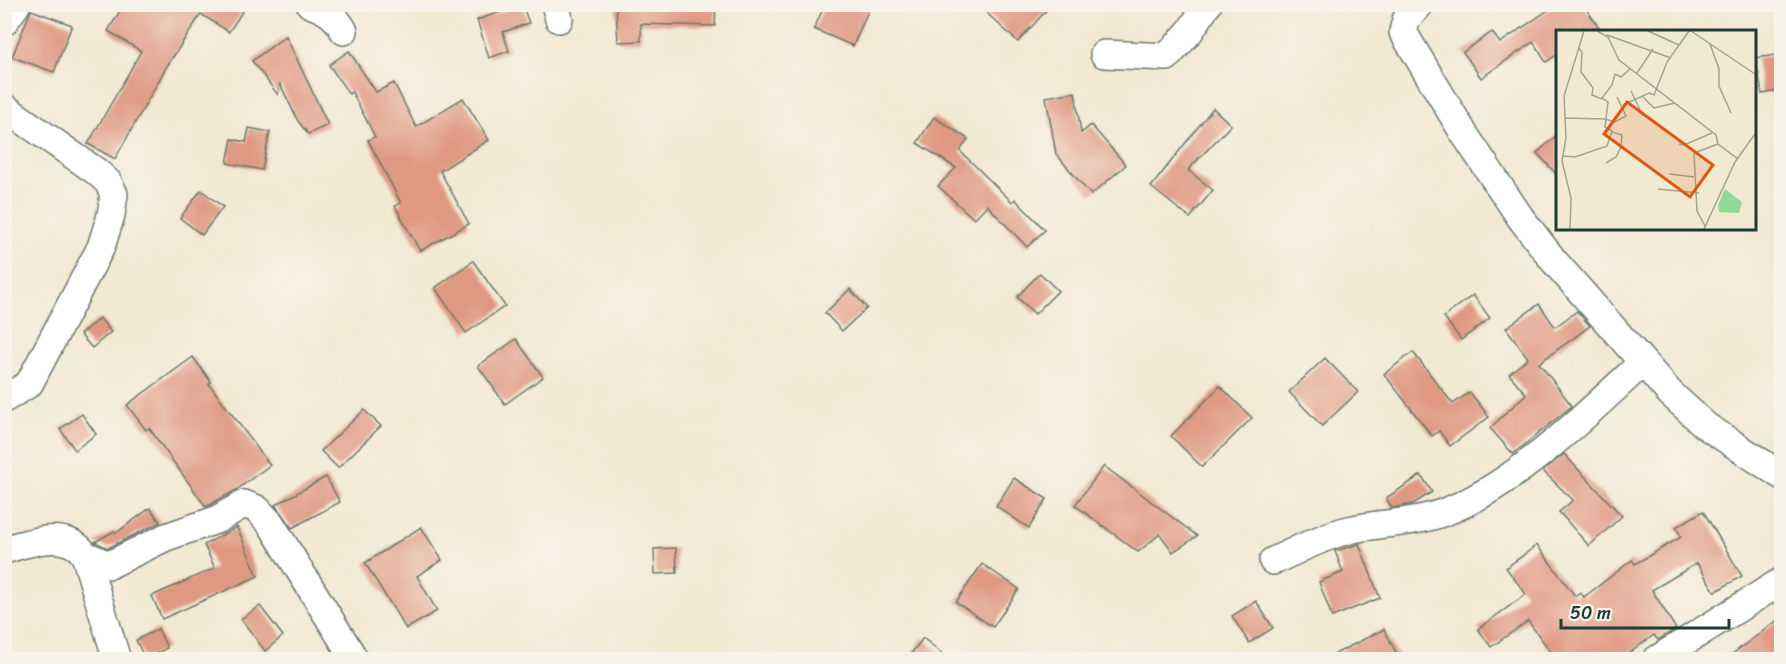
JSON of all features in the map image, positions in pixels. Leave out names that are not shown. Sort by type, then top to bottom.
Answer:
[{"type":"street","points":[[4,22],[17,4]]},
{"type":"street","points":[[310,4],[327,10],[337,18],[344,31]]},
{"type":"street","points":[[1104,54],[1167,57],[1190,31],[1208,4]]},
{"type":"street","points":[[1420,4],[1406,21],[1403,32],[1463,132],[1547,252],[1642,363],[1706,426],[1782,476]]},
{"type":"street","points":[[4,107],[97,172],[108,182],[114,194],[111,215],[101,247],[39,367],[26,387],[4,399]]},
{"type":"street","points":[[1273,561],[1346,530],[1438,514],[1469,501],[1505,479],[1542,450],[1642,363]]},
{"type":"street","points":[[85,555],[109,565],[166,537],[216,520],[241,505],[253,506],[262,512],[271,524],[356,660]]},
{"type":"street","points":[[4,550],[29,542],[64,541],[77,545],[85,555],[117,660]]},
{"type":"street","points":[[1656,660],[1782,581]]},
{"type":"building","points":[[124,4],[247,4],[229,32],[201,14],[167,66],[115,159],[88,144],[141,51],[108,31]]},
{"type":"building","points":[[504,4],[522,4],[529,23],[503,32],[509,51],[489,58],[477,20],[506,10]]},
{"type":"building","points":[[662,4],[716,4],[715,26],[641,24],[641,41],[618,42],[616,8]]},
{"type":"building","points":[[825,4],[871,4],[853,46],[814,29]]},
{"type":"building","points":[[977,4],[1052,4],[1018,42]]},
{"type":"building","points":[[1557,4],[1583,4],[1601,30],[1556,30],[1556,55],[1546,62],[1533,42],[1481,78],[1463,52],[1492,32],[1500,43]]},
{"type":"building","points":[[31,10],[72,25],[54,72],[12,57]]},
{"type":"building","points":[[286,36],[328,125],[308,134],[298,121],[280,84],[278,95],[252,61]]},
{"type":"building","points":[[349,51],[376,92],[394,83],[416,127],[463,98],[489,140],[440,171],[469,224],[420,251],[395,206],[401,203],[368,140],[375,137],[352,92],[349,94],[329,65]]},
{"type":"building","points":[[1782,54],[1782,90],[1762,94],[1756,58]]},
{"type":"building","points":[[1075,92],[1081,133],[1091,125],[1126,165],[1091,195],[1056,154],[1046,97]]},
{"type":"building","points":[[1213,108],[1231,125],[1188,170],[1213,190],[1190,218],[1151,187]]},
{"type":"building","points":[[934,117],[968,139],[960,151],[1012,202],[1015,199],[1045,230],[1027,247],[987,205],[974,219],[938,186],[956,168],[917,143]]},
{"type":"building","points":[[249,128],[270,132],[262,170],[227,163],[232,139],[246,142]]},
{"type":"building","points":[[1556,136],[1556,174],[1537,153]]},
{"type":"building","points":[[201,190],[223,207],[202,235],[180,218]]},
{"type":"building","points":[[473,261],[505,306],[466,333],[435,288]]},
{"type":"building","points":[[1040,273],[1058,291],[1035,314],[1017,297]]},
{"type":"building","points":[[850,289],[867,308],[842,331],[825,313]]},
{"type":"building","points":[[1473,295],[1490,318],[1461,340],[1444,317]]},
{"type":"building","points":[[1539,304],[1555,327],[1577,311],[1590,326],[1539,363],[1572,406],[1513,454],[1490,428],[1526,394],[1509,374],[1528,358],[1506,328]]},
{"type":"building","points":[[100,318],[111,332],[92,348],[80,334]]},
{"type":"building","points":[[516,339],[543,377],[505,404],[478,366]]},
{"type":"building","points":[[1413,352],[1453,404],[1470,392],[1489,417],[1450,446],[1439,431],[1432,436],[1384,374]]},
{"type":"building","points":[[193,357],[211,382],[209,384],[270,465],[236,490],[206,507],[149,428],[146,430],[127,405]]},
{"type":"building","points":[[1325,358],[1358,392],[1322,426],[1289,392]]},
{"type":"building","points":[[1220,386],[1252,418],[1202,467],[1171,436]]},
{"type":"building","points":[[364,410],[381,426],[338,468],[321,451]]},
{"type":"building","points":[[82,414],[96,434],[75,450],[60,429]]},
{"type":"building","points":[[1564,454],[1622,516],[1589,546],[1559,512],[1573,500],[1543,471]]},
{"type":"building","points":[[1104,466],[1197,536],[1173,552],[1160,534],[1138,552],[1075,505]]},
{"type":"building","points":[[1421,475],[1432,492],[1413,504],[1392,508],[1386,498]]},
{"type":"building","points":[[326,477],[340,502],[292,528],[275,505]]},
{"type":"building","points":[[1014,478],[1047,499],[1029,528],[996,506]]},
{"type":"building","points":[[150,508],[160,522],[108,548],[95,542],[114,531],[116,533]]},
{"type":"building","points":[[1703,511],[1742,576],[1715,592],[1697,563],[1652,590],[1676,629],[1658,640],[1654,635],[1620,660],[1557,660],[1528,621],[1491,647],[1478,629],[1526,594],[1506,568],[1537,545],[1575,596],[1580,592],[1584,597],[1632,560],[1635,564],[1681,537],[1676,527]]},
{"type":"building","points":[[237,527],[258,576],[162,619],[152,596],[215,568],[204,545]]},
{"type":"building","points":[[421,527],[442,560],[417,576],[437,611],[406,629],[365,563]]},
{"type":"building","points":[[1359,544],[1380,598],[1332,617],[1319,582],[1343,572],[1335,551]]},
{"type":"building","points":[[676,548],[677,573],[655,574],[654,549]]},
{"type":"building","points":[[982,564],[1019,589],[993,627],[956,602]]},
{"type":"building","points":[[1256,601],[1273,628],[1249,643],[1232,616]]},
{"type":"building","points":[[260,606],[283,636],[265,651],[241,619]]},
{"type":"building","points":[[1782,617],[1782,660],[1724,660]]},
{"type":"building","points":[[158,629],[167,648],[145,659],[136,640]]},
{"type":"building","points":[[1384,629],[1400,660],[1323,660]]},
{"type":"building","points":[[923,638],[950,660],[906,660]]}]
